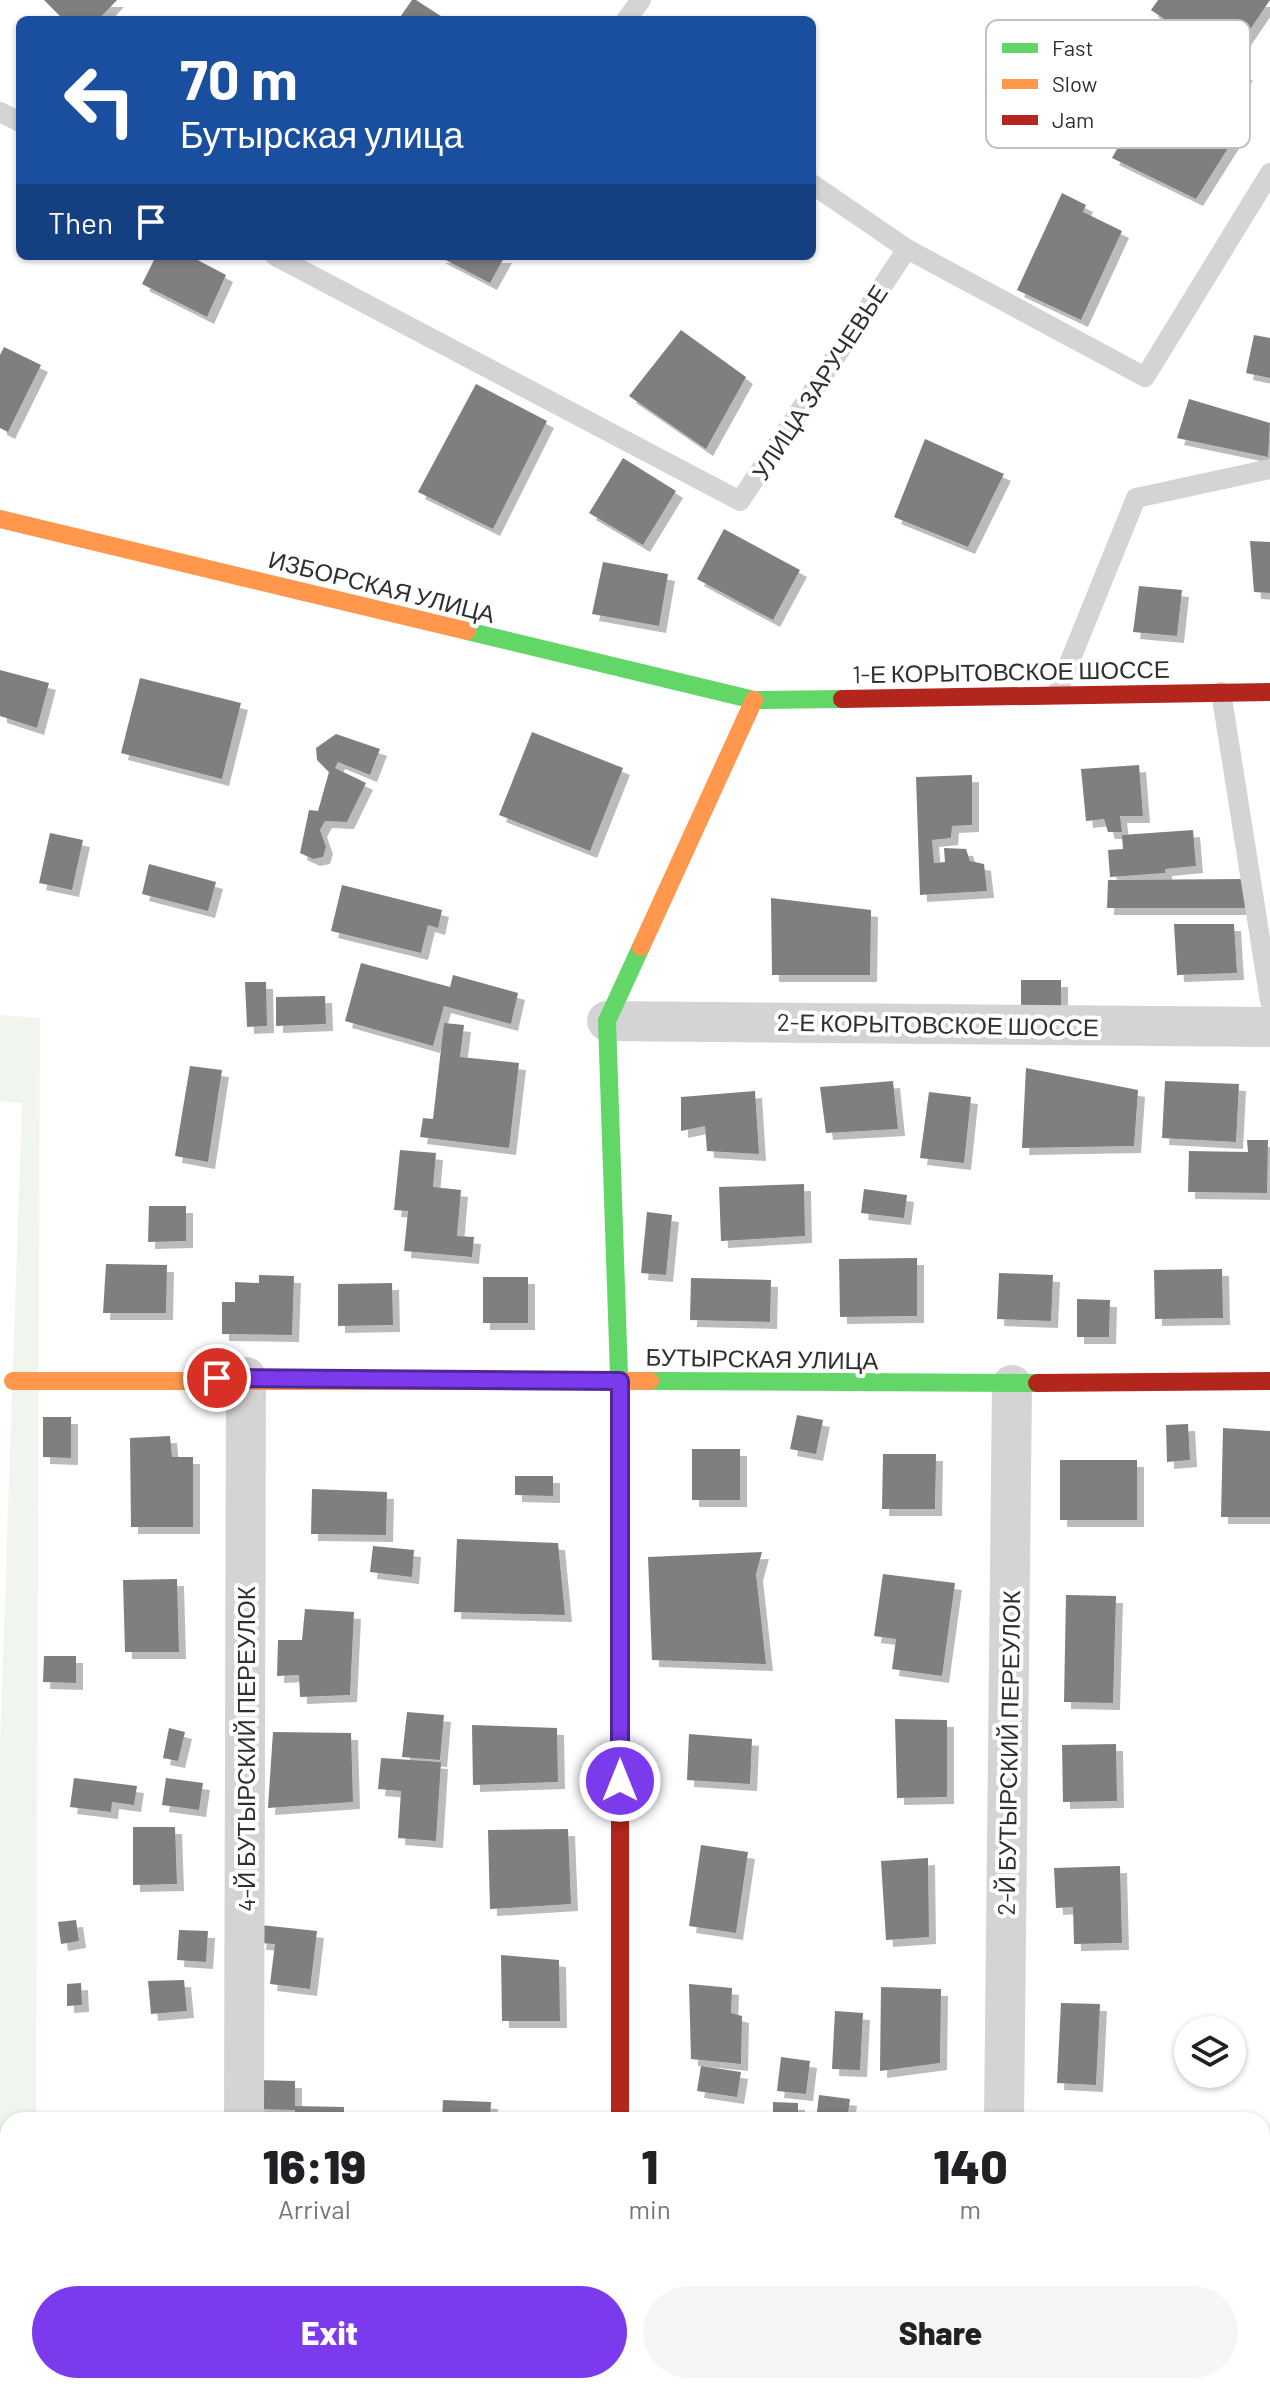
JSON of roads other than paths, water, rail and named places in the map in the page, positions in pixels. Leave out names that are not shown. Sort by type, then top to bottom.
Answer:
[{"type":"street","name":"ИЗБОРСКАЯ УЛИЦА","points":[[0,519],[754,700]]},
{"type":"street","name":"1-Е КОРЫТОВСКОЕ ШОССЕ","points":[[754,700],[1270,692]]},
{"type":"street","points":[[620,2112],[620,1381],[607,1021],[754,700]]},
{"type":"street","name":"2-Е КОРЫТОВСКОЕ ШОССЕ","points":[[607,1021],[1270,1027]]},
{"type":"street","name":"БУТЫРСКАЯ УЛИЦА","points":[[6,1381],[246,1377],[1012,1385],[1270,1381]]},
{"type":"street","name":"4-Й БУТЫРСКИЙ ПЕРЕУЛОК","points":[[244,2112],[246,1377]]},
{"type":"street","name":"2-Й БУТЫРСКИЙ ПЕРЕУЛОК","points":[[1004,2112],[1012,1385]]},
{"type":"lane","points":[[816,187],[907,249],[1145,377],[1270,173]]},
{"type":"lane","name":"УЛИЦА ЗАРУЧЕВЬЕ","points":[[283,260],[740,501],[907,249]]},
{"type":"lane","points":[[1057,693],[1136,498],[1270,469]]},
{"type":"lane","points":[[1221,692],[1270,1001]]}]
